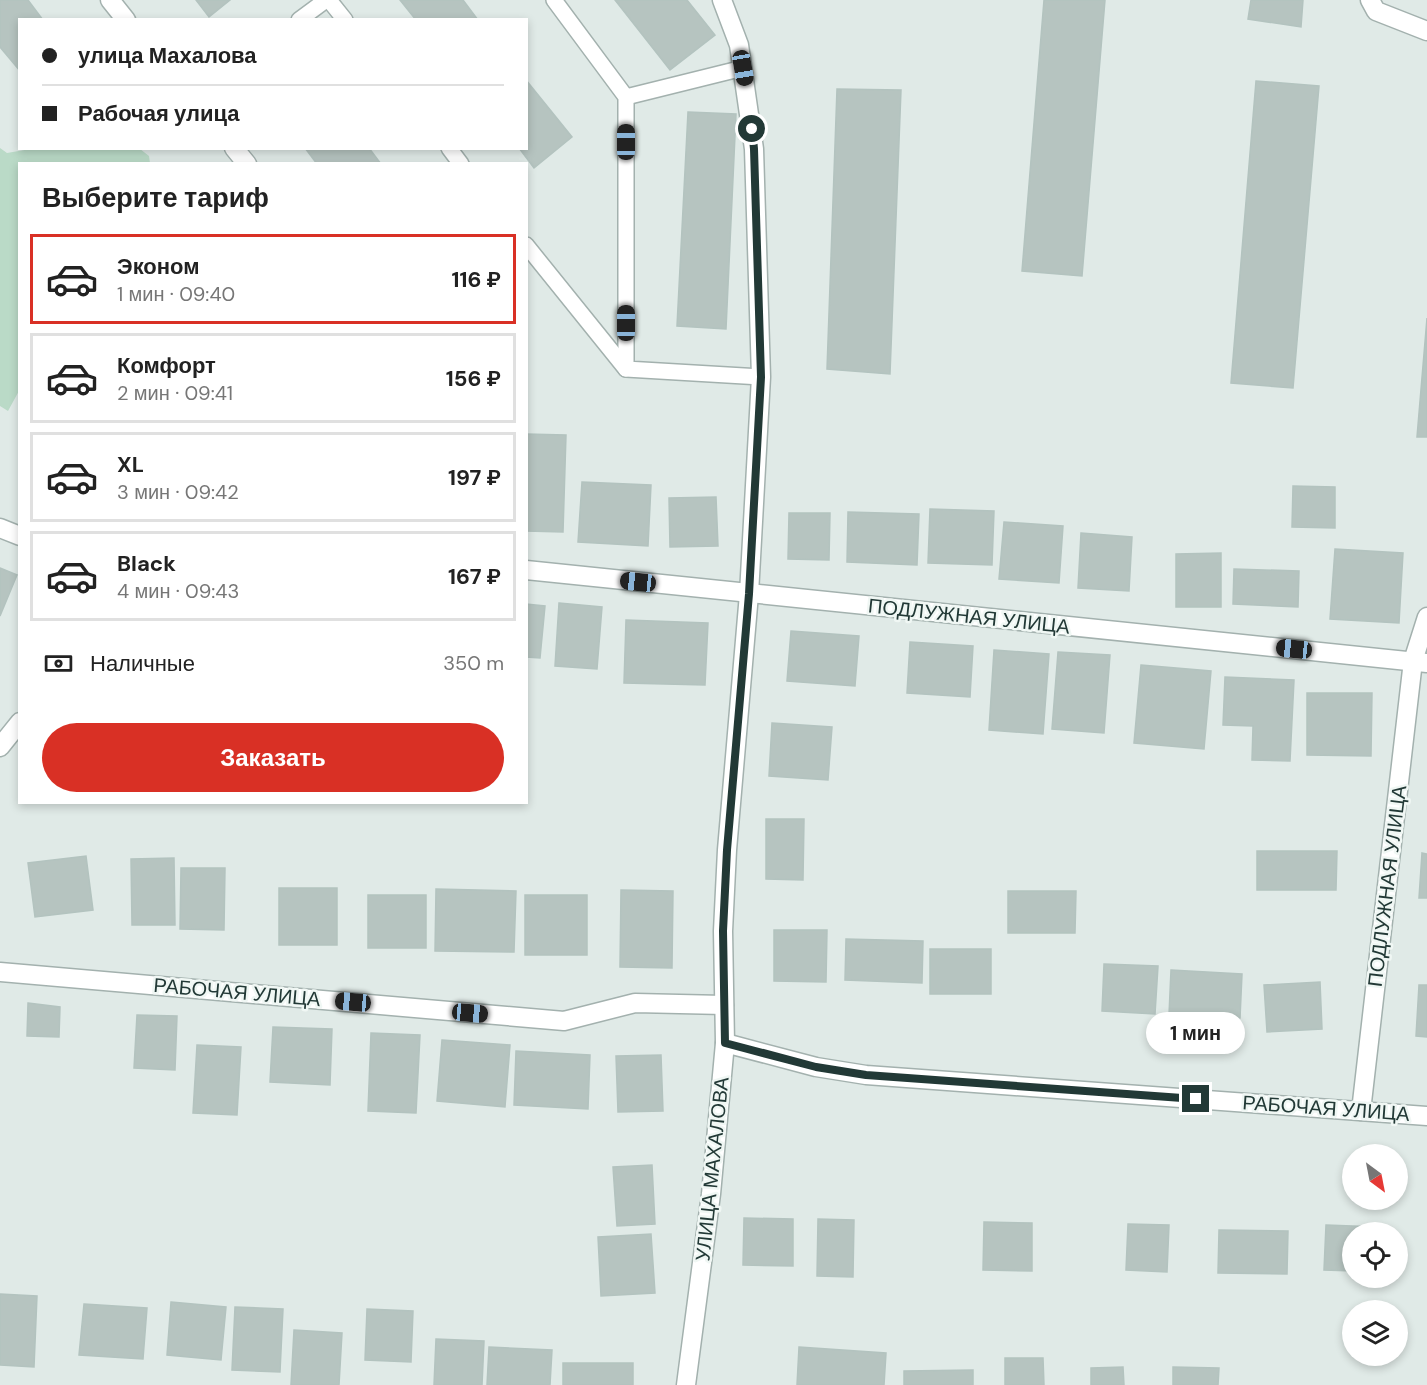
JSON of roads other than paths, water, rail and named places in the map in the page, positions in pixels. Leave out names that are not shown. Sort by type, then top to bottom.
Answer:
[{"type":"street","points":[[110,0],[124,18]]},
{"type":"street","name":"УЛИЦА МАХАЛОВА","points":[[686,1385],[711,1194],[725,1043],[723,931],[727,850],[749,594],[761,377],[754,149],[739,45],[722,0]]},
{"type":"street","points":[[1374,4],[1427,31]]},
{"type":"street","points":[[236,150],[245,162]]},
{"type":"street","points":[[0,528],[18,535]]},
{"type":"street","name":"ПОДЛУЖНАЯ УЛИЦА","points":[[528,570],[1420,662]]},
{"type":"street","name":"ПОДЛУЖНАЯ УЛИЦА","points":[[1361,1111],[1427,617]]},
{"type":"street","points":[[0,747],[18,724]]},
{"type":"street","name":"РАБОЧАЯ УЛИЦА","points":[[0,972],[564,1021],[635,1003],[724,1005]]},
{"type":"street","name":"РАБОЧАЯ УЛИЦА","points":[[725,1043],[816,1067],[866,1075],[1427,1116]]},
{"type":"lane","points":[[302,18],[327,0],[343,18]]},
{"type":"lane","points":[[554,0],[626,97],[626,369]]},
{"type":"lane","points":[[626,97],[743,68]]},
{"type":"lane","points":[[528,247],[626,369],[761,377]]}]
